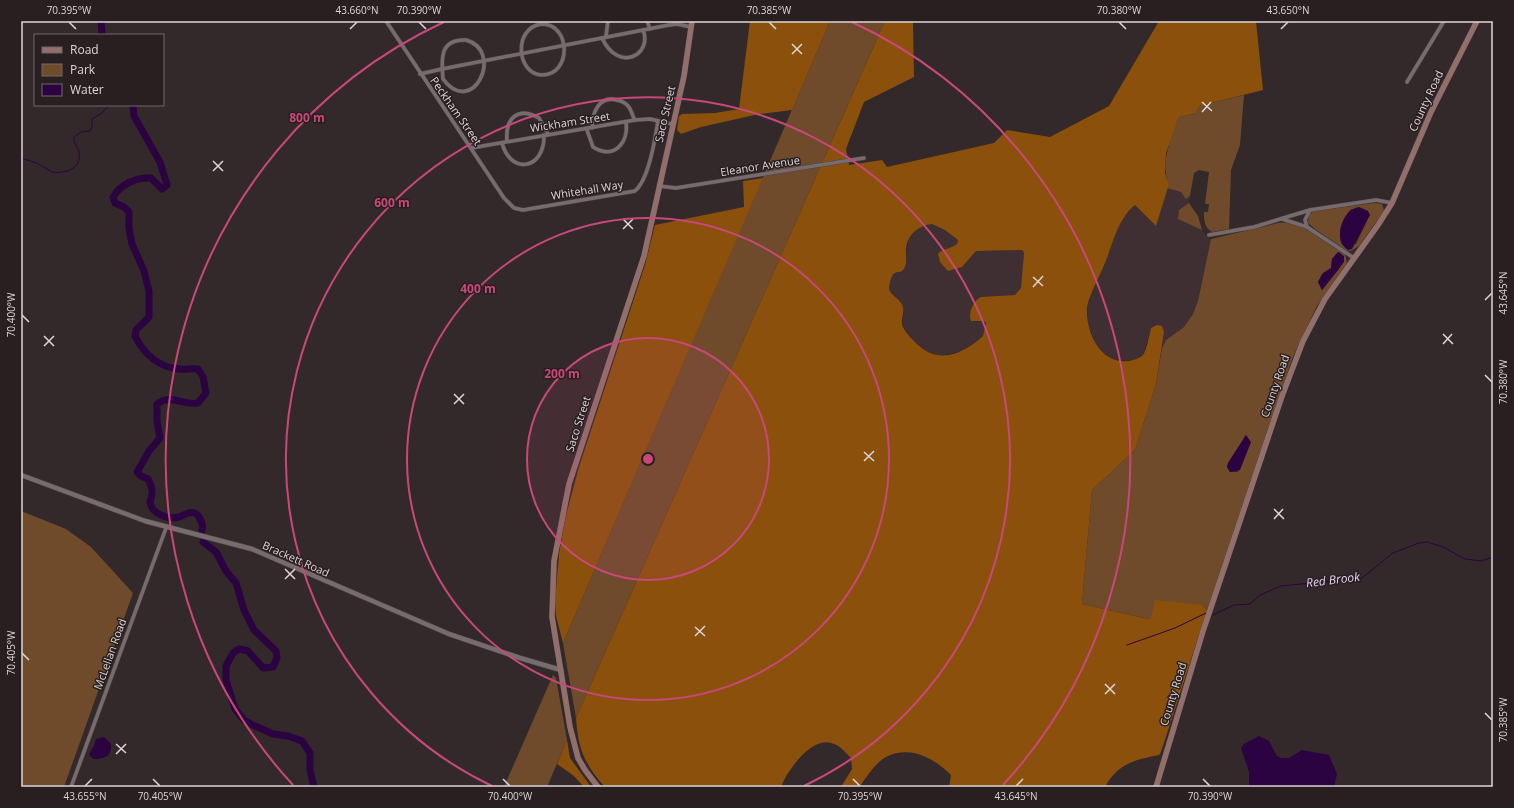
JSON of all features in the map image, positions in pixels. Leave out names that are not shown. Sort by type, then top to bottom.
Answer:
[{"type":"main road","name":"Saco Street","points":[[598,787],[585,770],[577,754],[570,727],[552,617],[553,566],[561,516],[576,462],[642,264],[672,124],[684,76],[692,21]]},
{"type":"main road","name":"County Road","points":[[1156,787],[1203,631],[1294,362],[1319,308],[1392,203],[1434,105],[1477,21]]},
{"type":"street","name":"Peckham Street","points":[[386,21],[504,198],[514,208]]},
{"type":"street","points":[[606,36],[608,21]]},
{"type":"street","points":[[647,21],[650,28]]},
{"type":"street","points":[[1407,82],[1444,21]]},
{"type":"street","points":[[420,74],[673,23],[691,28]]},
{"type":"street","points":[[539,24],[550,25],[561,34],[564,45],[564,58],[561,65],[554,72],[539,74],[531,71],[525,64],[522,53],[522,41],[525,34],[532,26],[539,24]]},
{"type":"street","points":[[602,38],[606,49],[613,55],[622,58],[629,58],[638,53],[642,47],[645,36],[643,30]]},
{"type":"street","points":[[458,40],[466,40],[474,43],[480,50],[483,61],[482,78],[476,86],[466,91],[453,88],[443,78],[442,60],[446,46],[458,40]]},
{"type":"street","points":[[592,128],[595,109],[607,100],[616,100],[624,103],[631,110],[635,120]]},
{"type":"street","points":[[502,143],[504,152],[510,160],[518,164],[534,161],[542,153],[546,135],[540,118],[522,113],[515,116],[510,122],[506,132],[507,141]]},
{"type":"street","name":"Wickham Street","points":[[471,148],[507,141],[587,130],[635,120],[658,120],[672,124]]},
{"type":"street","name":"Whitehall Way","points":[[514,208],[523,210],[634,190],[640,185],[645,176],[658,120]]},
{"type":"street","points":[[587,130],[593,147],[602,151],[610,151],[621,146],[625,140],[627,133],[626,122]]},
{"type":"street","name":"Eleanor Avenue","points":[[659,186],[676,188],[864,158]]},
{"type":"street","points":[[1209,235],[1229,232],[1280,219],[1297,212],[1376,200],[1392,203]]},
{"type":"street","points":[[1307,227],[1305,220],[1310,210]]},
{"type":"street","points":[[1280,219],[1294,221],[1307,227],[1354,258]]},
{"type":"street","name":"Brackett Road","points":[[21,475],[166,528],[252,549],[449,634],[560,670]]},
{"type":"street","name":"McLellan Road","points":[[71,787],[166,528]]},
{"type":"shaded area","points":[[750,21],[830,21],[792,110],[759,114],[701,127],[681,134],[677,130],[679,116],[682,114],[715,113],[739,109]]},
{"type":"shaded area","points":[[885,21],[913,21],[914,77],[864,102],[846,149],[849,165],[882,160],[887,167],[994,143],[1007,130],[1050,137],[1109,106],[1159,21],[1256,21],[1263,90],[1199,106],[1196,113],[1179,117],[1166,153],[1165,173],[1169,184],[1156,226],[1135,205],[1129,210],[1118,229],[1087,309],[1089,328],[1097,346],[1110,358],[1119,361],[1131,361],[1143,355],[1147,346],[1151,328],[1157,325],[1162,326],[1164,332],[1156,384],[1135,450],[1092,490],[1082,604],[1148,619],[1151,618],[1155,600],[1202,605],[1207,610],[1159,755],[1135,761],[1121,768],[1110,779],[1105,787],[949,787],[951,775],[937,763],[921,755],[904,752],[886,757],[882,760],[874,767],[859,787],[841,787],[852,769],[851,758],[837,745],[823,743],[808,750],[794,764],[781,787],[605,787],[592,771],[583,755],[578,738],[576,718]],"holes":[[[932,224],[945,230],[958,240],[957,244],[938,254],[940,262],[948,271],[962,267],[976,251],[1022,250],[1024,253],[1021,288],[1015,295],[981,297],[978,299],[972,308],[970,318],[971,321],[984,321],[986,323],[983,336],[967,348],[951,355],[934,354],[925,350],[907,334],[902,324],[903,306],[889,289],[892,276],[896,272],[903,270],[905,267],[906,251],[910,236],[917,229]]]},
{"type":"shaded area","points":[[763,178],[563,643],[556,616],[555,600],[559,554],[565,519],[579,467],[645,265],[655,225],[744,207],[743,181]]},
{"type":"shaded area","points":[[1167,188],[1181,192],[1186,198],[1190,196],[1189,203],[1179,210],[1178,218],[1202,230],[1208,238],[1211,239],[1198,301],[1193,314],[1184,327],[1166,340],[1162,348],[1164,332],[1151,328],[1143,354],[1136,359],[1127,361],[1113,359],[1103,352],[1096,344],[1088,324],[1087,305],[1105,264],[1116,231],[1124,216],[1135,205],[1156,226]]},
{"type":"shaded area","points":[[932,224],[945,230],[958,240],[957,244],[953,247],[945,249],[938,254],[938,258],[948,271],[962,267],[976,251],[1022,250],[1024,253],[1021,288],[1015,295],[981,297],[972,307],[970,315],[974,322],[984,321],[986,323],[983,336],[962,351],[939,356],[925,351],[907,333],[902,324],[904,313],[903,308],[889,289],[890,276],[893,273],[902,270],[906,266],[908,240],[917,229]]},
{"type":"shaded area","points":[[567,740],[570,758],[591,787],[584,787],[574,776],[557,764]]},
{"type":"green space","points":[[830,21],[885,21],[576,718],[563,643]]},
{"type":"green space","points":[[1244,95],[1240,145],[1231,170],[1229,229],[1212,232],[1206,226],[1204,218],[1204,212],[1208,212],[1209,204],[1205,204],[1209,172],[1199,170],[1194,173],[1190,196],[1186,199],[1181,192],[1167,188],[1169,184],[1166,158],[1179,117],[1196,113],[1199,106]]},
{"type":"green space","points":[[1189,203],[1198,216],[1202,230],[1178,219],[1179,210]]},
{"type":"green space","points":[[1374,203],[1382,204],[1384,211],[1359,246],[1351,251],[1346,250],[1308,223],[1309,214],[1314,211]],"holes":[[[1351,209],[1368,211],[1365,225],[1356,244],[1342,245],[1340,236],[1343,221],[1348,212]]]},
{"type":"green space","points":[[1278,223],[1287,223],[1305,228],[1322,238],[1345,254],[1347,263],[1317,306],[1292,359],[1207,610],[1202,605],[1148,619],[1082,604],[1092,490],[1135,450],[1156,384],[1162,348],[1166,340],[1184,327],[1193,314],[1198,301],[1211,239]],"holes":[[[1338,252],[1341,253],[1339,269],[1322,290],[1318,282],[1322,274],[1331,268],[1332,259]],[[1246,435],[1238,472],[1230,472],[1227,467],[1228,463]]]},
{"type":"green space","points":[[21,511],[66,529],[91,547],[133,593],[64,787],[21,787]]},
{"type":"green space","points":[[553,675],[556,678],[567,740],[547,787],[504,787]]},
{"type":"water","points":[[1359,207],[1368,211],[1370,215],[1352,249],[1348,250],[1343,245],[1341,239],[1341,226],[1348,214],[1353,209]]},
{"type":"water","points":[[1338,252],[1344,256],[1344,262],[1322,290],[1318,282],[1323,273],[1331,268],[1332,259]]},
{"type":"water","points":[[1246,435],[1251,442],[1240,470],[1230,472],[1227,467],[1228,463]]},
{"type":"water","points":[[1259,736],[1269,741],[1277,756],[1281,758],[1289,758],[1302,750],[1329,755],[1337,774],[1334,787],[1249,787],[1249,772],[1241,748],[1244,744]]},
{"type":"water","points":[[104,737],[111,744],[109,754],[104,758],[93,759],[89,754],[96,739]]},
{"type":"waterway","points":[[101,21],[102,34]]},
{"type":"waterway","points":[[21,158],[37,163],[52,172],[62,172],[72,169],[78,163],[79,158],[79,152],[74,141],[74,137],[81,132],[90,131],[92,119],[102,113],[108,106]]},
{"type":"waterway","points":[[133,106],[134,116],[160,162],[167,185],[162,189],[151,178],[134,180],[120,188],[113,197],[115,203],[124,207],[129,212],[129,228],[132,244],[144,271],[149,291],[149,317],[136,330],[135,336],[147,354],[165,366],[179,369],[198,369],[203,377],[206,393],[198,403],[167,400],[157,404],[157,421],[160,438],[149,451],[137,472],[150,482],[152,488],[150,502],[151,506],[157,513],[170,518],[179,517],[188,513],[195,513],[201,521],[202,531]]},
{"type":"waterway","points":[[203,542],[216,552],[226,571],[236,583],[244,610],[254,630],[276,651],[277,658],[273,667],[263,668],[248,651],[239,649],[233,653],[226,666],[226,680],[235,709],[244,720],[251,724],[273,734],[288,736],[302,741],[310,753],[310,770],[314,787]]},
{"type":"waterway","name":"Red Brook","points":[[1213,615],[1234,605],[1250,604],[1260,595],[1281,586],[1362,578],[1393,553],[1419,543],[1427,542],[1443,547],[1465,559],[1481,561],[1493,557]]},
{"type":"waterway","name":"Red Brook","points":[[1127,645],[1175,628],[1206,613]]}]
